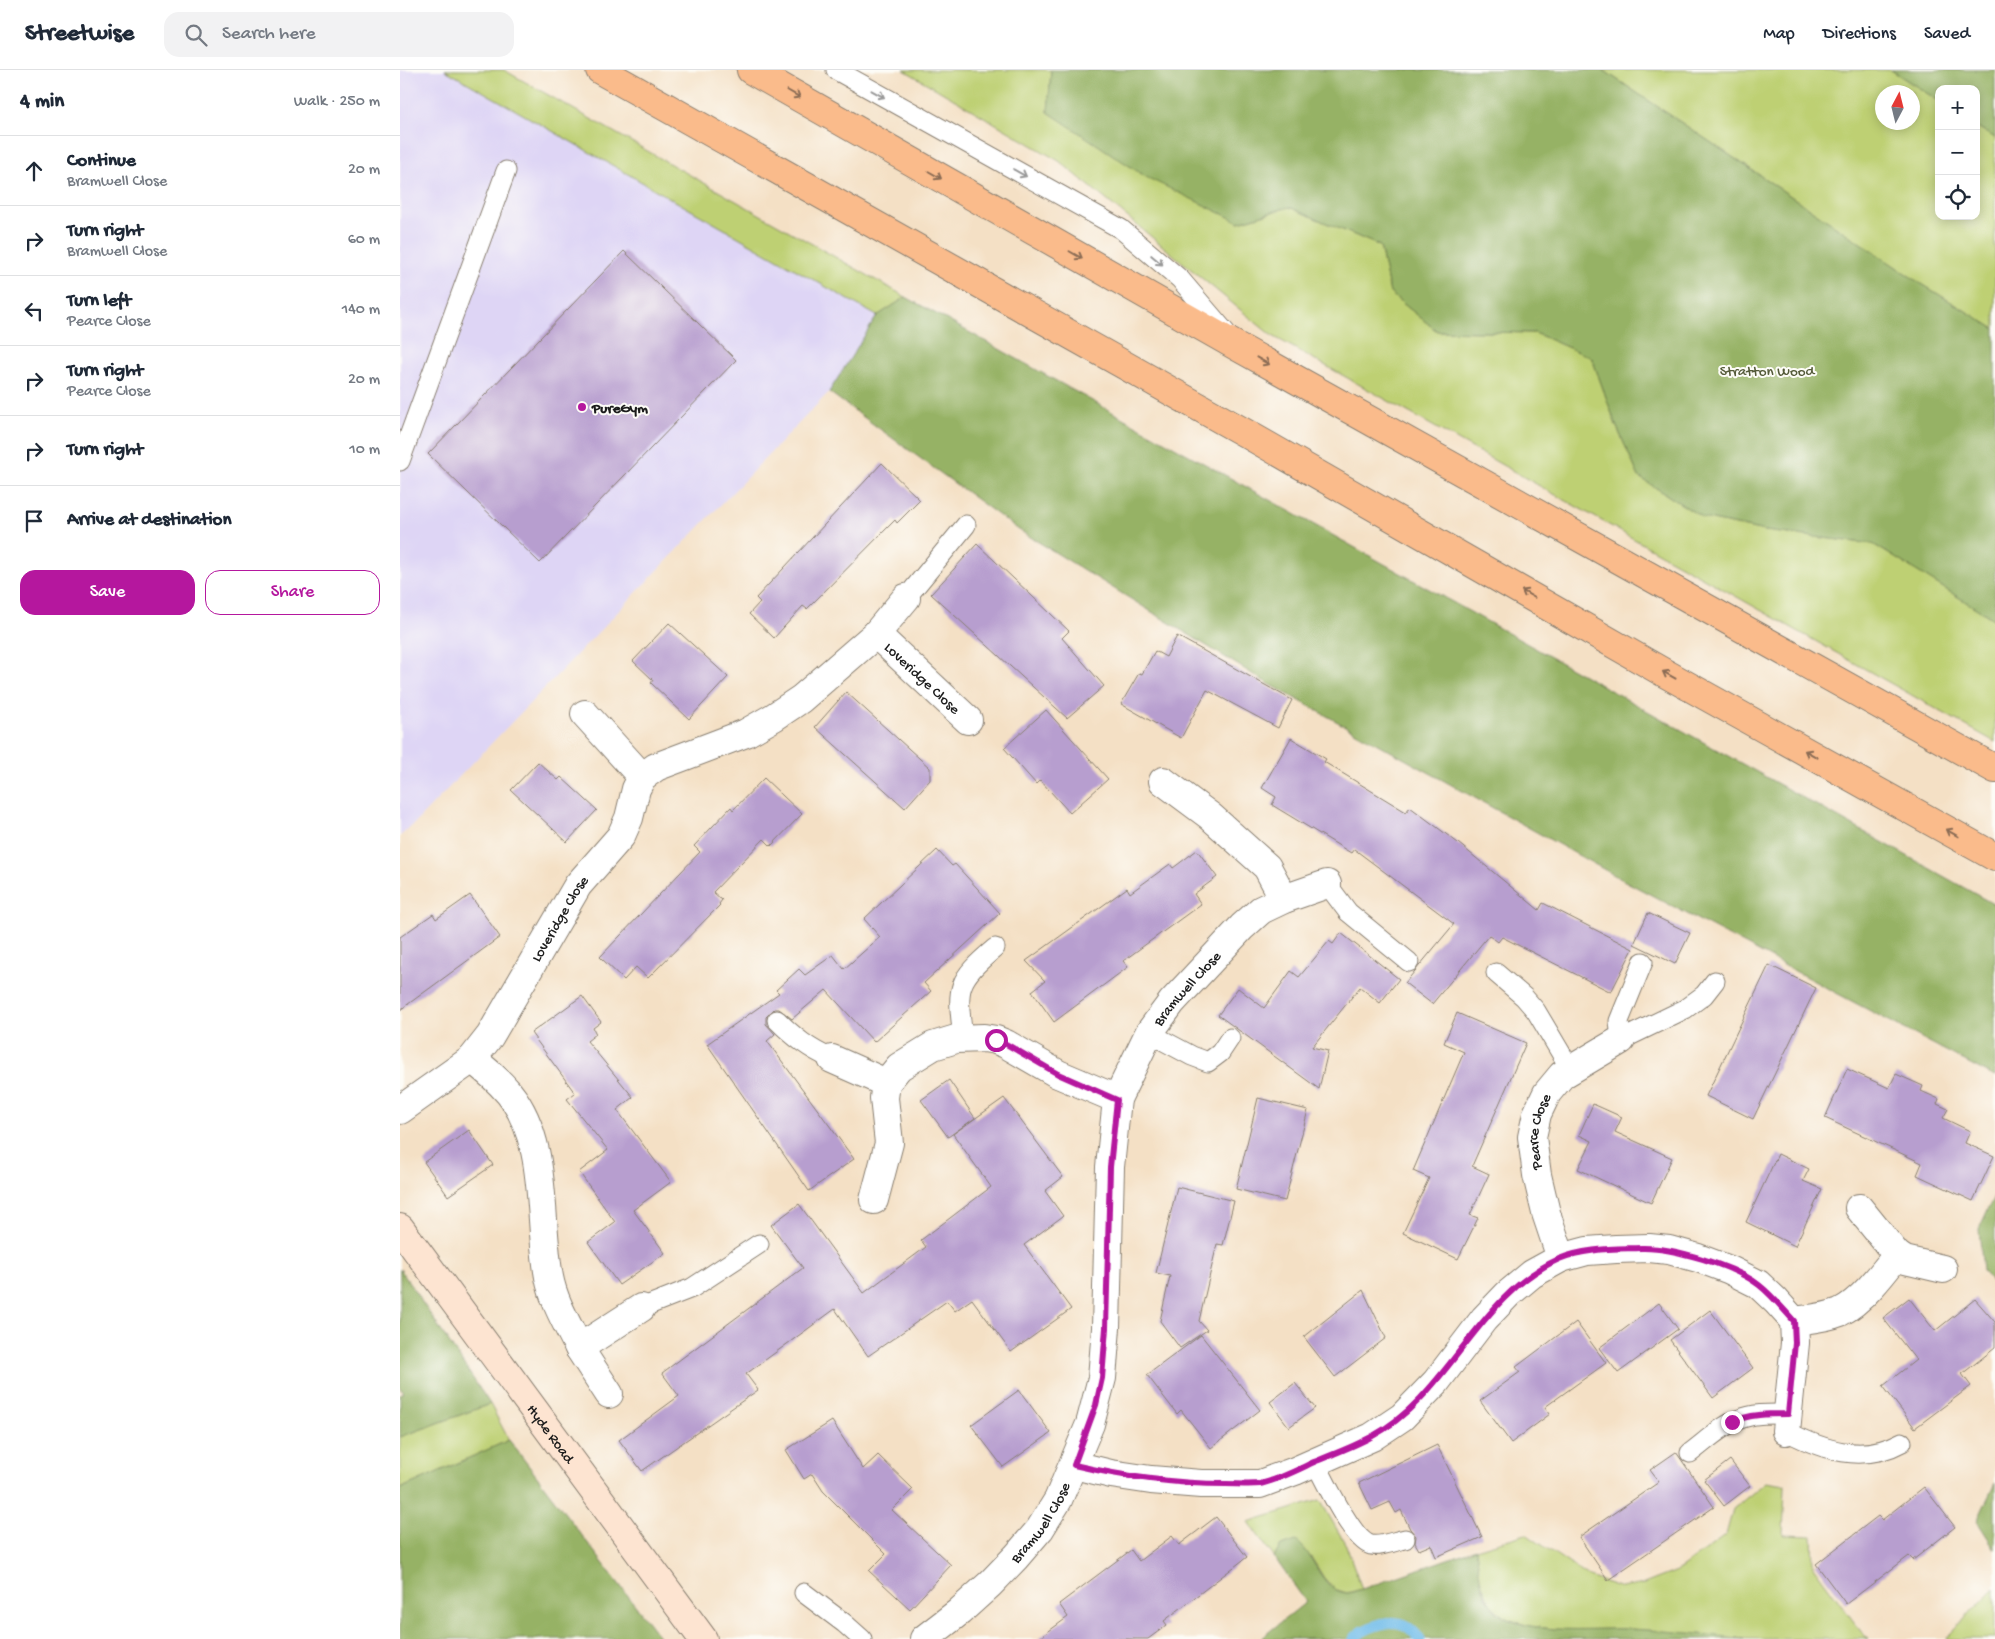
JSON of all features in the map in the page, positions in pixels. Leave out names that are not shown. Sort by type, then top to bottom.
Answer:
[{"type":"highway","points":[[600,70],[1247,434],[1662,671],[1995,857]]},
{"type":"highway","points":[[751,70],[1238,347],[1995,769]]},
{"type":"main road","name":"Hyde Road","points":[[400,1228],[703,1639]]},
{"type":"street","name":"Loveridge Close","points":[[400,1110],[472,1059],[508,1008],[578,885],[621,836],[629,818],[636,789],[642,778],[656,767],[746,733],[774,717],[801,698],[876,634],[906,598]]},
{"type":"street","name":"Loveridge Close","points":[[876,634],[968,720]]},
{"type":"street","points":[[585,714],[642,778]]},
{"type":"street","points":[[1163,781],[1210,816],[1267,867],[1284,899]]},
{"type":"street","name":"Bramwell Close","points":[[924,1639],[959,1612],[1016,1558],[1040,1529],[1058,1500],[1074,1465],[1096,1405],[1102,1378],[1106,1318],[1110,1167],[1117,1100],[1149,1033],[1172,1002],[1242,926],[1261,910],[1284,899],[1327,884]]},
{"type":"street","points":[[874,1200],[889,1143],[884,1098],[886,1083],[891,1074],[899,1067],[933,1046],[963,1038],[984,1038],[1006,1044],[1058,1074],[1117,1100]]},
{"type":"street","name":"Pearce Close","points":[[1560,1258],[1546,1213],[1538,1175],[1532,1136],[1537,1114],[1547,1094],[1562,1076],[1621,1040]]},
{"type":"street","points":[[472,1059],[500,1082],[510,1094],[526,1124],[540,1181],[545,1253],[550,1280],[560,1310],[579,1348],[609,1394]]},
{"type":"street","points":[[832,1059],[886,1083]]},
{"type":"street","points":[[1859,1208],[1897,1255],[1905,1260],[1943,1269]]},
{"type":"street","points":[[1074,1465],[1112,1474],[1151,1480],[1201,1484],[1260,1484],[1315,1462],[1372,1437],[1402,1417],[1436,1382],[1484,1319],[1508,1294],[1532,1274],[1560,1258],[1587,1251],[1650,1248],[1669,1250],[1730,1270],[1758,1284],[1794,1321],[1795,1343],[1787,1422]]},
{"type":"street","points":[[1794,1321],[1820,1318],[1841,1311],[1878,1279],[1897,1255]]},
{"type":"street","points":[[579,1348],[641,1308]]},
{"type":"lane","points":[[836,70],[1121,229],[1180,279],[1238,347]]},
{"type":"lane","points":[[400,461],[506,171]]},
{"type":"lane","points":[[906,598],[966,525]]},
{"type":"lane","points":[[1327,884],[1348,912],[1409,962]]},
{"type":"lane","points":[[963,1038],[960,1006],[962,984],[970,970],[995,948]]},
{"type":"lane","points":[[1643,962],[1618,1021],[1621,1040],[1691,1005],[1704,995],[1715,981]]},
{"type":"lane","points":[[1496,974],[1524,997],[1536,1011],[1571,1070]]},
{"type":"lane","points":[[777,1020],[796,1039],[815,1052],[832,1059]]},
{"type":"lane","points":[[1149,1033],[1192,1056],[1208,1062],[1220,1053],[1230,1038]]},
{"type":"lane","points":[[641,1308],[692,1288],[759,1244]]},
{"type":"lane","points":[[1690,1453],[1732,1422],[1741,1418],[1773,1414],[1787,1422],[1808,1442],[1842,1453],[1872,1453],[1902,1442]]},
{"type":"lane","points":[[1315,1462],[1343,1515],[1364,1541],[1371,1545],[1380,1545],[1405,1539]]},
{"type":"lane","points":[[804,1593],[862,1639]]},
{"type":"shaded area","points":[[400,70],[445,70],[877,316],[829,392],[412,826],[400,836]]},
{"type":"green space","points":[[445,70],[504,70],[906,297],[877,316]]},
{"type":"green space","points":[[904,70],[1051,70],[1048,112],[1239,222],[1289,207],[1380,246],[1390,293],[1437,331],[1535,333],[1592,358],[1616,425],[1639,477],[1703,518],[1765,531],[1873,544],[1995,620],[1995,742],[1271,335],[1059,161]]},
{"type":"green space","name":"Stratton Wood","points":[[1051,70],[1603,70],[1917,281],[1995,329],[1995,620],[1873,544],[1765,531],[1703,518],[1639,477],[1616,425],[1592,358],[1535,333],[1437,331],[1390,293],[1380,246],[1289,207],[1239,222],[1146,177],[1048,112]]},
{"type":"green space","points":[[1603,70],[1891,70],[1914,85],[1875,85],[1875,130],[1920,130],[1920,89],[1935,98],[1935,220],[1980,220],[1980,129],[1995,138],[1995,329],[1917,281]]},
{"type":"green space","points":[[1891,70],[1995,70],[1995,138],[1980,129],[1980,85],[1935,85],[1935,98],[1920,89],[1920,85],[1914,85]]},
{"type":"green space","points":[[906,297],[1995,905],[1995,1077],[1623,880],[1262,680],[1019,530],[829,392],[877,316]]},
{"type":"green space","points":[[1995,1194],[1995,1287],[1983,1271],[1979,1229]]},
{"type":"green space","points":[[400,1269],[490,1404],[400,1437],[400,1395],[404,1393],[400,1387]]},
{"type":"green space","points":[[490,1404],[509,1440],[400,1489],[400,1437]]},
{"type":"green space","points":[[509,1440],[661,1639],[400,1639],[400,1489]]},
{"type":"green space","points":[[1766,1482],[1785,1485],[1783,1535],[1812,1536],[1813,1566],[1865,1637],[1870,1639],[1745,1639],[1630,1629],[1560,1630],[1529,1626],[1505,1618],[1490,1604],[1479,1577],[1476,1549],[1526,1534],[1589,1577],[1622,1588],[1644,1584],[1677,1571],[1726,1535],[1733,1509]]},
{"type":"green space","points":[[1995,1483],[1995,1549],[1977,1521]]},
{"type":"green space","points":[[1320,1500],[1346,1545],[1362,1589],[1347,1593],[1334,1589],[1324,1578],[1311,1557],[1281,1546],[1274,1557],[1248,1522]]},
{"type":"green space","points":[[1296,1541],[1303,1547],[1330,1586],[1338,1591],[1347,1593],[1476,1549],[1480,1577],[1486,1598],[1501,1615],[1516,1622],[1535,1627],[1555,1629],[1631,1629],[1745,1639],[1260,1639],[1306,1602],[1274,1557],[1281,1546]]},
{"type":"green space","points":[[1995,1588],[1995,1639],[1945,1639]]},
{"type":"building","name":"PureGym","points":[[624,251],[736,360],[540,563],[428,454]]},
{"type":"building","points":[[882,463],[920,500],[897,523],[895,520],[807,609],[803,606],[774,638],[749,614],[760,602],[756,598]]},
{"type":"building","points":[[977,544],[1069,631],[1062,638],[1104,686],[1067,718],[931,594]]},
{"type":"building","points":[[669,623],[728,677],[689,719],[651,683],[653,680],[633,661]]},
{"type":"building","points":[[1177,636],[1292,700],[1278,728],[1207,690],[1181,738],[1121,704],[1139,673],[1142,674],[1155,651],[1166,657]]},
{"type":"building","points":[[846,692],[930,768],[930,780],[905,808],[815,727]]},
{"type":"building","points":[[1046,710],[1108,779],[1070,813],[1040,780],[1036,784],[1004,748]]},
{"type":"building","points":[[1291,738],[1326,759],[1324,762],[1406,812],[1410,807],[1458,843],[1539,910],[1543,903],[1633,949],[1611,992],[1502,937],[1498,942],[1489,935],[1432,1004],[1405,983],[1454,924],[1354,849],[1351,853],[1272,805],[1276,797],[1262,788]]},
{"type":"building","points":[[538,762],[558,780],[561,777],[597,810],[567,842],[511,790]]},
{"type":"building","points":[[764,778],[802,814],[771,846],[764,839],[713,892],[722,900],[720,905],[648,978],[636,967],[624,980],[600,957],[700,852],[694,846],[731,807],[733,810]]},
{"type":"building","points":[[937,850],[952,866],[955,864],[1000,913],[924,983],[931,991],[874,1042],[826,990],[792,1019],[779,1009],[774,1009],[766,1017],[766,1024],[775,1034],[767,1041],[854,1159],[809,1191],[707,1044],[779,993],[776,990],[799,969],[805,975],[833,955],[844,969],[880,937],[864,919]]},
{"type":"building","points":[[1197,850],[1217,877],[1194,894],[1201,904],[1123,961],[1128,967],[1054,1022],[1032,991],[1045,981],[1026,961],[1127,888],[1130,893],[1170,864],[1173,868]]},
{"type":"building","points":[[470,895],[500,937],[400,1010],[400,937],[433,914],[436,919]]},
{"type":"building","points":[[1648,913],[1690,933],[1675,964],[1634,944]]},
{"type":"building","points":[[1341,933],[1399,979],[1380,1003],[1360,987],[1312,1047],[1328,1051],[1319,1089],[1218,1015],[1238,988],[1264,1008],[1291,971],[1299,977],[1329,941],[1333,944]]},
{"type":"building","points":[[1769,965],[1816,988],[1753,1119],[1706,1096]]},
{"type":"building","points":[[582,996],[601,1022],[593,1028],[596,1034],[587,1041],[633,1097],[617,1110],[671,1182],[633,1210],[665,1253],[619,1285],[588,1242],[615,1222],[579,1172],[608,1150],[567,1099],[575,1093],[531,1033]]},
{"type":"building","points":[[1457,1013],[1526,1043],[1472,1166],[1489,1174],[1470,1215],[1478,1218],[1458,1259],[1403,1233],[1429,1178],[1413,1171],[1464,1052],[1444,1043]]},
{"type":"building","points":[[1847,1069],[1889,1088],[1896,1074],[1923,1086],[1921,1091],[1939,1099],[1937,1104],[1948,1109],[1943,1118],[1970,1131],[1965,1143],[1994,1156],[1973,1201],[1917,1175],[1922,1163],[1825,1118]]},
{"type":"building","points":[[949,1080],[975,1118],[948,1137],[921,1100]]},
{"type":"building","points":[[1004,1098],[1063,1177],[1045,1191],[1063,1216],[1024,1245],[1071,1309],[1011,1352],[972,1299],[955,1311],[947,1301],[868,1356],[835,1309],[746,1374],[758,1390],[642,1471],[619,1440],[679,1396],[662,1373],[803,1268],[771,1225],[799,1204],[864,1293],[926,1247],[921,1240],[991,1187],[953,1134]]},
{"type":"building","points":[[1258,1098],[1308,1110],[1285,1201],[1236,1189]]},
{"type":"building","points":[[1593,1104],[1622,1117],[1615,1132],[1672,1158],[1651,1203],[1578,1169],[1592,1141],[1579,1135]]},
{"type":"building","points":[[469,1130],[493,1165],[448,1196],[424,1162]]},
{"type":"building","points":[[1778,1154],[1809,1169],[1803,1181],[1822,1189],[1795,1246],[1746,1222]]},
{"type":"building","points":[[1177,1187],[1234,1201],[1223,1245],[1217,1244],[1199,1321],[1207,1330],[1180,1348],[1160,1321],[1170,1276],[1156,1273]]},
{"type":"building","points":[[1363,1290],[1386,1338],[1335,1377],[1304,1337]]},
{"type":"building","points":[[1909,1298],[1935,1331],[1975,1299],[1995,1322],[1995,1348],[1962,1374],[1971,1386],[1915,1428],[1883,1386],[1916,1360],[1883,1318]]},
{"type":"building","points":[[1659,1303],[1678,1329],[1618,1373],[1599,1348]]},
{"type":"building","points":[[1710,1310],[1753,1368],[1713,1398],[1670,1340]]},
{"type":"building","points":[[1576,1322],[1606,1363],[1545,1407],[1550,1414],[1511,1443],[1480,1401],[1520,1372],[1516,1367]]},
{"type":"building","points":[[1201,1335],[1260,1410],[1211,1448],[1181,1410],[1177,1414],[1147,1375]]},
{"type":"building","points":[[1295,1383],[1315,1408],[1289,1427],[1270,1402]]},
{"type":"building","points":[[1019,1390],[1051,1433],[1003,1467],[971,1425]]},
{"type":"building","points":[[832,1421],[863,1469],[878,1455],[913,1489],[892,1510],[951,1565],[910,1609],[869,1571],[886,1554],[823,1491],[812,1474],[804,1479],[786,1450]]},
{"type":"building","points":[[1437,1445],[1482,1537],[1436,1557],[1431,1545],[1419,1550],[1415,1543],[1416,1536],[1410,1529],[1401,1510],[1396,1513],[1390,1502],[1372,1510],[1359,1483]]},
{"type":"building","points":[[1676,1452],[1714,1507],[1608,1580],[1579,1537],[1659,1482],[1650,1470]]},
{"type":"building","points":[[1730,1460],[1750,1486],[1724,1506],[1704,1480]]},
{"type":"building","points":[[1924,1487],[1955,1527],[1913,1560],[1909,1556],[1846,1604],[1816,1564],[1878,1516],[1882,1520]]},
{"type":"building","points":[[1216,1517],[1247,1557],[1164,1621],[1167,1625],[1148,1639],[1038,1639],[1068,1617],[1059,1604],[1131,1550],[1139,1561],[1172,1536],[1179,1545]]},
{"type":"waterway","points":[[1354,1639],[1369,1628],[1390,1623],[1405,1625],[1420,1639]]},
{"type":"place","name":"PureGym","points":[[582,407]]},
{"type":"route","points":[[996,1040],[1058,1074],[1117,1100],[1112,1133],[1110,1167],[1106,1328],[1102,1378],[1090,1424],[1074,1465],[1112,1474],[1151,1480],[1201,1484],[1260,1484],[1295,1471],[1372,1437],[1402,1417],[1436,1382],[1484,1319],[1508,1294],[1532,1274],[1560,1258],[1587,1251],[1616,1249],[1650,1248],[1669,1250],[1730,1270],[1758,1284],[1794,1321],[1795,1343],[1788,1414],[1758,1415],[1741,1418],[1732,1422]]}]
